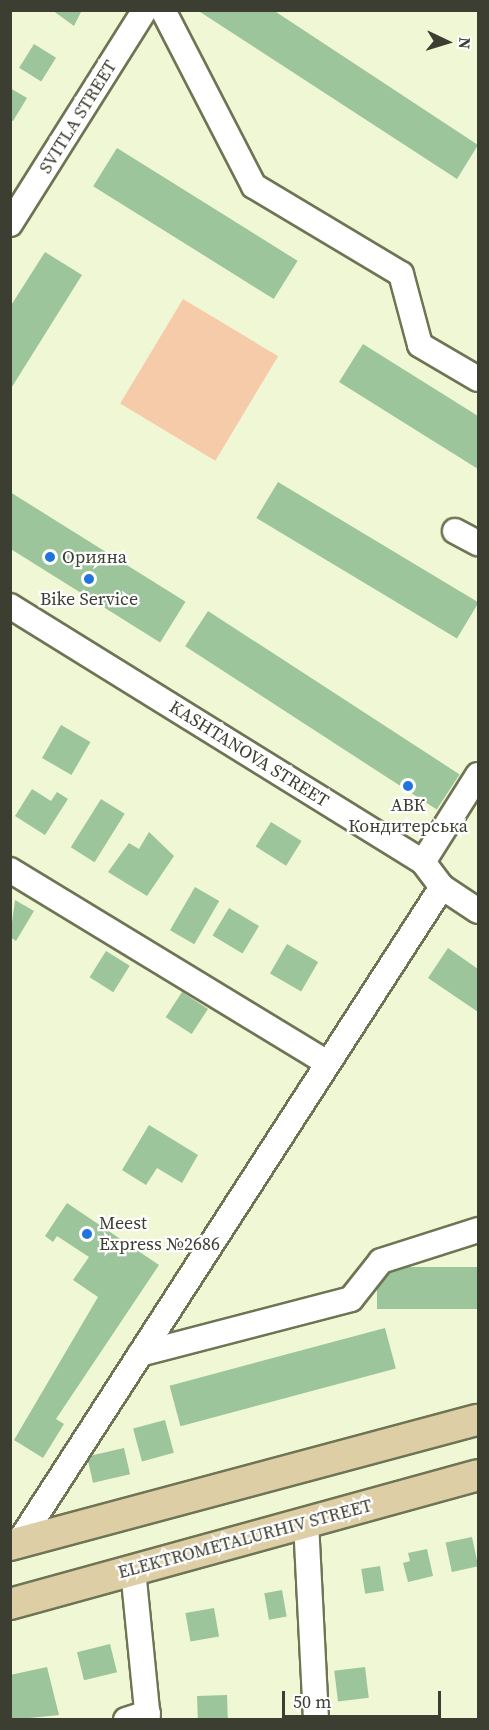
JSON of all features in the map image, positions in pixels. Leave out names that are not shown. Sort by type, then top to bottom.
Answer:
[{"type":"main road","points":[[15,1544],[478,1420]]},
{"type":"main road","name":"ELEKTROMETALURHIV STREET","points":[[10,1604],[478,1474]]},
{"type":"street","name":"SVITLA STREET","points":[[10,224],[145,10]]},
{"type":"street","points":[[163,10],[254,186],[401,274],[420,345],[478,379]]},
{"type":"street","points":[[455,531],[478,543]]},
{"type":"street","name":"KASHTANOVA STREET","points":[[10,606],[423,862],[442,886],[478,911]]},
{"type":"street","points":[[423,862],[478,775]]},
{"type":"street","points":[[10,870],[327,1063]]},
{"type":"street","points":[[15,1544],[442,886]]},
{"type":"street","points":[[140,1354],[351,1299],[381,1261],[478,1230]]},
{"type":"street","points":[[306,1522],[316,1719]]},
{"type":"street","points":[[133,1570],[141,1717]]},
{"type":"shaded area","points":[[183,299],[278,356],[215,461],[120,404]]},
{"type":"building","points":[[52,10],[82,10],[74,26]]},
{"type":"building","points":[[197,10],[273,10],[478,145],[457,179]]},
{"type":"building","points":[[34,44],[56,58],[41,82],[19,68]]},
{"type":"building","points":[[10,88],[27,98],[13,121],[10,120]]},
{"type":"building","points":[[117,148],[298,261],[274,299],[93,186]]},
{"type":"building","points":[[45,252],[82,275],[10,390],[10,307]]},
{"type":"building","points":[[363,344],[478,416],[478,469],[339,382]]},
{"type":"building","points":[[278,482],[478,602],[457,639],[256,518]]},
{"type":"building","points":[[10,492],[186,602],[160,642],[10,549]]},
{"type":"building","points":[[208,611],[460,774],[437,810],[185,646]]},
{"type":"building","points":[[61,725],[90,742],[71,775],[42,758]]},
{"type":"building","points":[[32,789],[51,801],[57,792],[68,799],[45,835],[15,816]]},
{"type":"building","points":[[101,799],[125,814],[95,862],[71,847]]},
{"type":"building","points":[[271,822],[302,841],[286,866],[256,847]]},
{"type":"building","points":[[149,832],[174,856],[147,896],[108,872],[129,843],[139,849]]},
{"type":"building","points":[[195,887],[219,901],[194,944],[170,930]]},
{"type":"building","points":[[15,900],[34,911],[16,941],[10,937]]},
{"type":"building","points":[[229,908],[259,926],[243,953],[213,935]]},
{"type":"building","points":[[287,944],[318,962],[301,991],[270,973]]},
{"type":"building","points":[[448,948],[478,969],[478,1012],[428,978]]},
{"type":"building","points":[[106,951],[130,966],[113,992],[90,977]]},
{"type":"building","points":[[182,992],[208,1009],[192,1034],[166,1017]]},
{"type":"building","points":[[149,1125],[198,1155],[182,1183],[157,1168],[146,1185],[122,1170]]},
{"type":"building","points":[[67,1203],[159,1265],[56,1419],[64,1424],[43,1458],[14,1440],[98,1297],[73,1280],[89,1257],[57,1236],[53,1242],[45,1236]]},
{"type":"building","points":[[377,1267],[478,1267],[478,1309],[377,1309]]},
{"type":"building","points":[[385,1328],[396,1369],[180,1426],[170,1386]]},
{"type":"building","points":[[165,1420],[174,1453],[142,1461],[133,1429]]},
{"type":"building","points":[[124,1448],[130,1474],[93,1483],[87,1457]]},
{"type":"building","points":[[472,1537],[478,1566],[452,1572],[446,1543]]},
{"type":"building","points":[[427,1549],[433,1576],[408,1582],[403,1563],[410,1561],[408,1553]]},
{"type":"building","points":[[380,1566],[384,1591],[365,1594],[361,1569]]},
{"type":"building","points":[[282,1590],[287,1617],[269,1620],[264,1593]]},
{"type":"building","points":[[214,1608],[219,1637],[190,1642],[185,1613]]},
{"type":"building","points":[[110,1644],[117,1672],[84,1680],[77,1652]]},
{"type":"building","points":[[47,1667],[59,1715],[10,1720],[10,1675]]},
{"type":"building","points":[[365,1667],[369,1698],[338,1702],[334,1671]]},
{"type":"building","points":[[227,1695],[228,1720],[198,1720],[197,1696]]},
{"type":"place","name":"Орияна","points":[[50,557]]},
{"type":"place","name":"Bike Service","points":[[89,579]]},
{"type":"place","name":"АВК Кондитерська","points":[[408,786]]},
{"type":"place","name":"Meest Express №2686","points":[[87,1234]]}]
